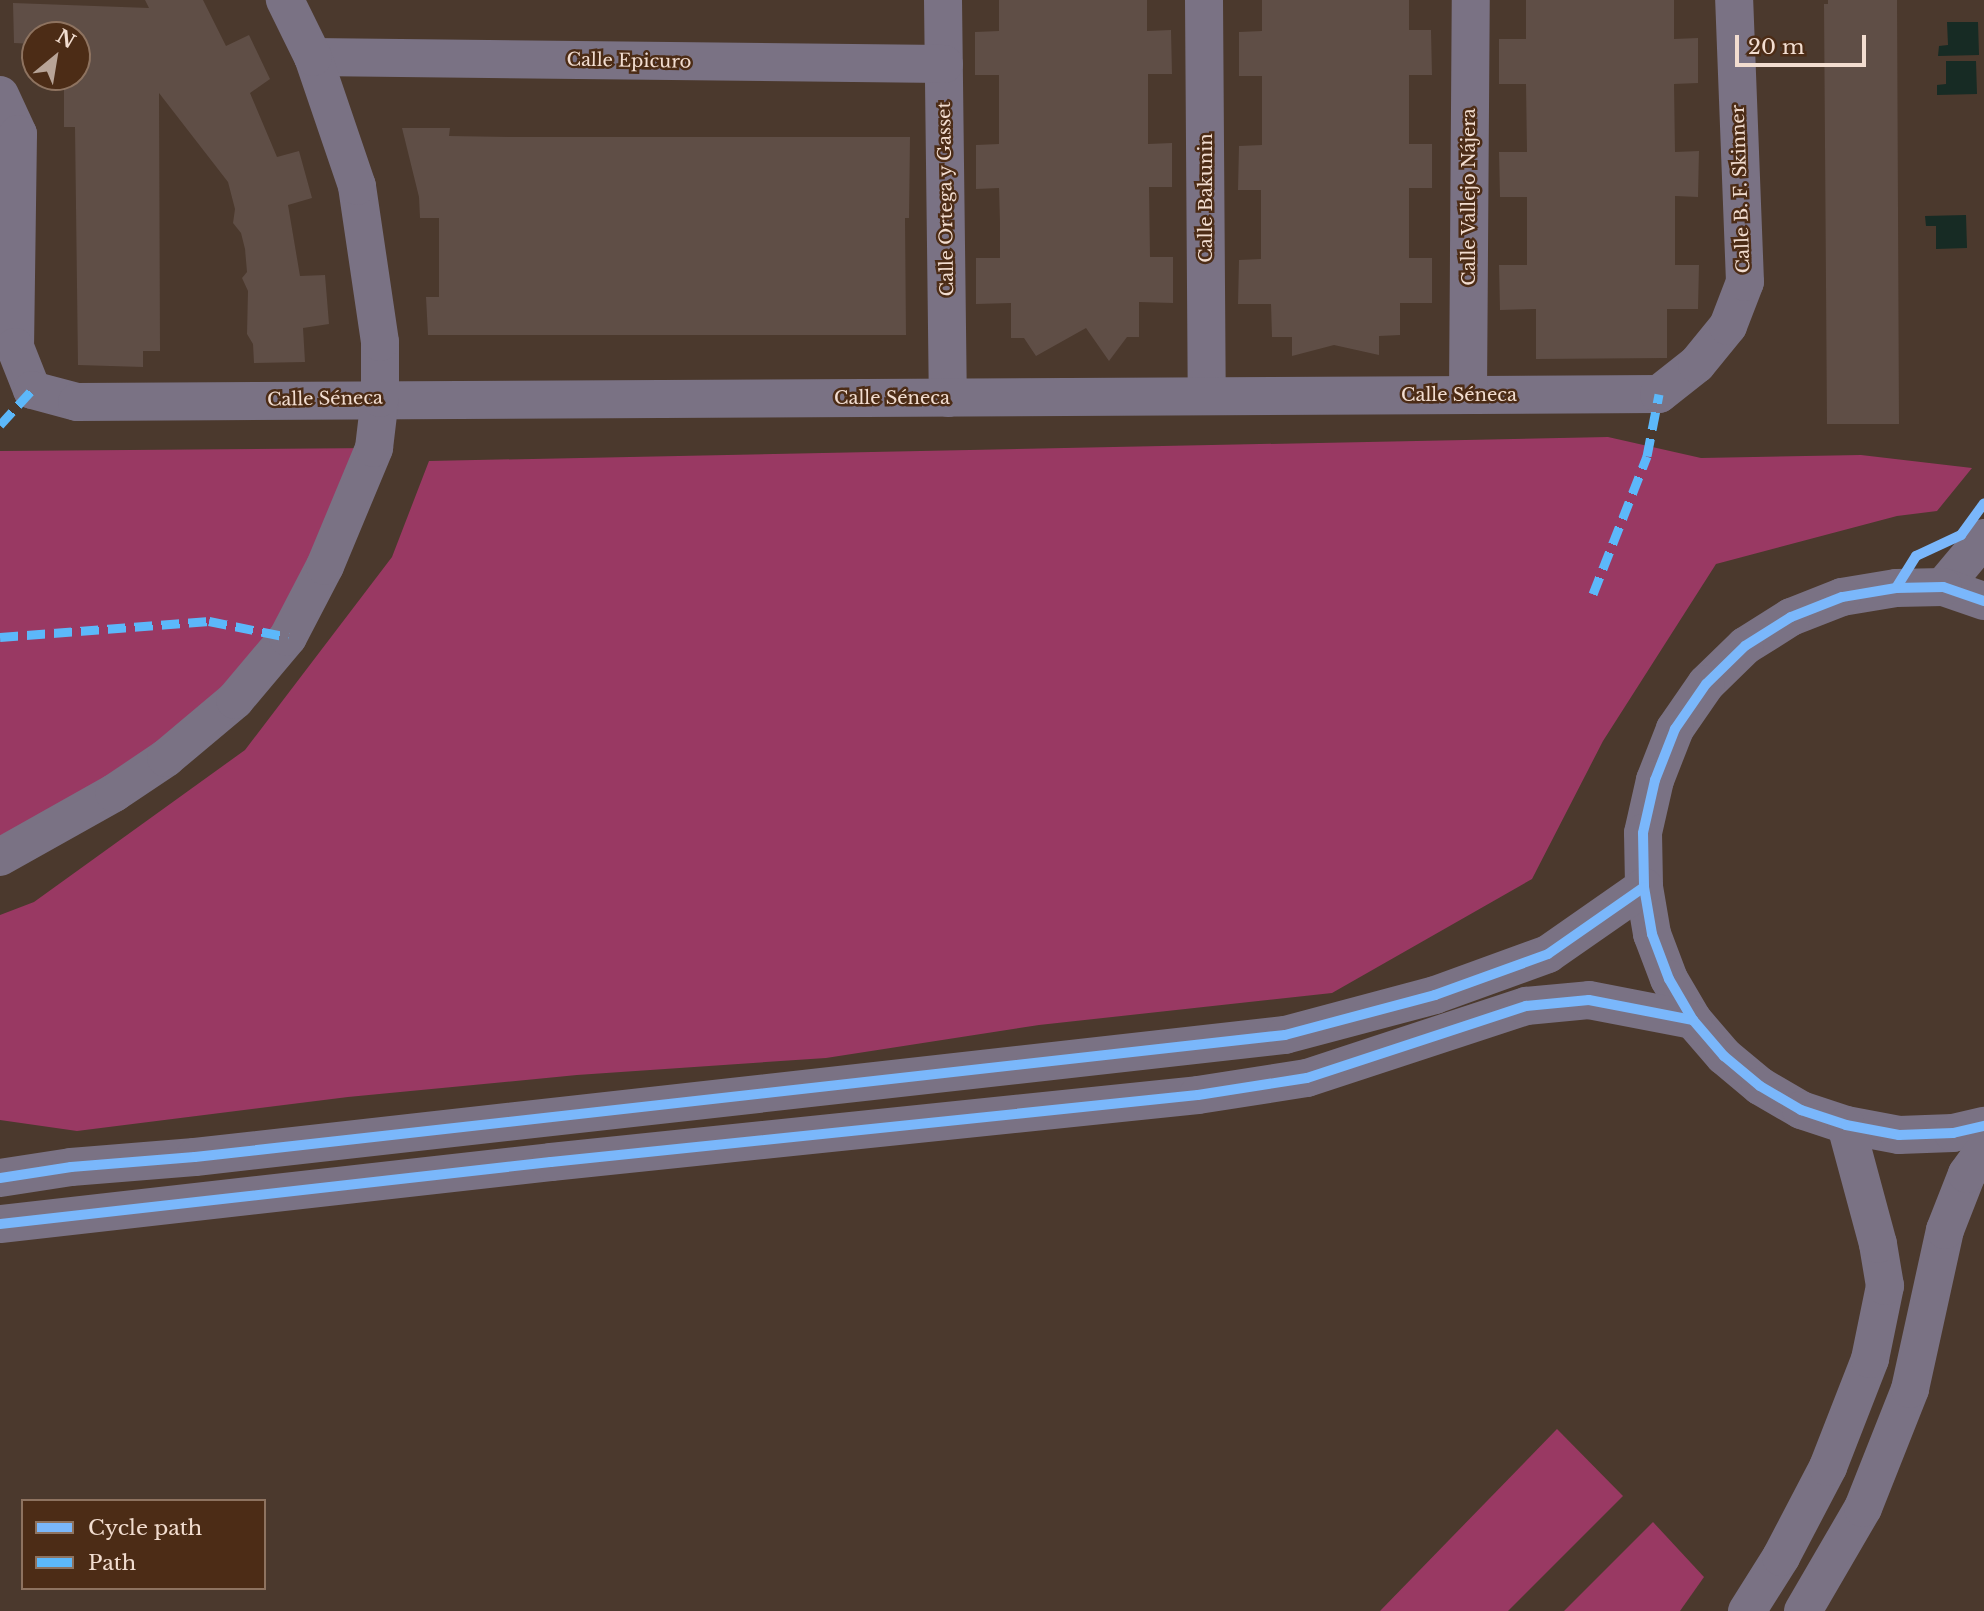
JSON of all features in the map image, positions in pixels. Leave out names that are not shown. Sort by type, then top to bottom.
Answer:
[{"type":"street","points":[[0,857],[114,793],[166,758],[234,700],[288,637],[325,566],[374,448],[380,398],[380,342],[357,186],[313,57],[285,0]]},
{"type":"street","name":"Calle Ortega y Gasset","points":[[943,0],[948,398]]},
{"type":"street","name":"Calle Bakunin","points":[[1205,0],[1207,396]]},
{"type":"street","name":"Calle Vallejo Nájera","points":[[1468,395],[1471,0]]},
{"type":"street","name":"Calle B. F. Skinner","points":[[1697,364],[1728,326],[1745,282],[1734,0]]},
{"type":"street","name":"Calle Epicuro","points":[[313,57],[944,65]]},
{"type":"street","name":"Calle Séneca","points":[[0,95],[18,134],[15,347],[32,390],[76,402],[380,398],[1659,394],[1697,364]]},
{"type":"street","points":[[1943,587],[1984,538]]},
{"type":"street","points":[[1984,601],[1943,587],[1896,588],[1842,597],[1791,617],[1745,646],[1706,684],[1675,729],[1655,779],[1643,833],[1644,887],[1652,934],[1669,979],[1693,1020],[1724,1056],[1760,1086],[1801,1110],[1846,1125],[1899,1135],[1953,1133],[1984,1126]]},
{"type":"street","points":[[0,1178],[71,1167],[208,1156],[1285,1035],[1435,995],[1548,954],[1644,887]]},
{"type":"street","points":[[0,1224],[565,1161],[1198,1095],[1307,1078],[1526,1006],[1589,1000],[1693,1020]]},
{"type":"street","points":[[1747,1611],[1781,1556],[1828,1467],[1870,1359],[1885,1286],[1878,1244],[1846,1125]]},
{"type":"street","points":[[1803,1611],[1863,1508],[1910,1389],[1945,1230],[1967,1174],[1984,1151]]},
{"type":"shaded area","points":[[1947,22],[1978,22],[1979,55],[1938,56],[1939,46],[1948,45]]},
{"type":"shaded area","points":[[1946,61],[1976,61],[1977,94],[1937,95],[1937,85],[1946,84]]},
{"type":"shaded area","points":[[1966,215],[1967,248],[1936,249],[1936,226],[1926,226],[1925,216]]},
{"type":"shaded area","points":[[1608,437],[1701,458],[1861,455],[1972,468],[1937,511],[1897,516],[1716,564],[1603,741],[1532,879],[1332,993],[1039,1025],[826,1058],[577,1075],[348,1097],[77,1131],[0,1120],[0,915],[34,902],[245,750],[392,557],[429,461]]},
{"type":"shaded area","points":[[374,448],[235,700],[0,854],[0,451]]},
{"type":"shaded area","points":[[1557,1429],[1623,1496],[1508,1611],[1380,1611]]},
{"type":"shaded area","points":[[1653,1522],[1704,1577],[1680,1611],[1564,1611]]},
{"type":"building","points":[[145,0],[203,0],[226,46],[249,35],[270,79],[250,93],[277,157],[299,151],[312,198],[288,205],[300,276],[325,275],[329,324],[303,328],[305,362],[254,363],[253,344],[247,334],[248,291],[242,278],[247,272],[245,249],[241,233],[233,223],[235,209],[228,182],[159,93],[160,351],[143,351],[143,367],[78,365],[75,127],[64,127],[64,91],[91,91],[91,21],[21,21],[21,43],[14,43],[13,3],[149,8]]},
{"type":"building","points":[[999,0],[1147,0],[1147,31],[1171,30],[1172,74],[1148,74],[1148,144],[1172,143],[1172,187],[1149,187],[1150,257],[1173,257],[1173,303],[1139,302],[1139,337],[1127,337],[1109,361],[1086,328],[1036,356],[1024,338],[1011,338],[1011,303],[976,304],[976,258],[1000,258],[1000,223],[999,188],[976,189],[976,145],[999,144],[999,75],[975,75],[975,32],[999,31]]},
{"type":"building","points":[[1262,0],[1409,0],[1409,30],[1431,30],[1432,75],[1409,75],[1409,144],[1432,144],[1432,188],[1409,188],[1409,258],[1432,258],[1432,303],[1400,303],[1400,335],[1379,336],[1379,355],[1334,345],[1292,356],[1292,337],[1272,337],[1271,304],[1238,304],[1239,260],[1261,259],[1261,190],[1238,190],[1239,146],[1262,145],[1262,76],[1239,76],[1239,32],[1262,31]]},
{"type":"building","points":[[1526,0],[1674,0],[1674,39],[1698,38],[1698,83],[1674,84],[1675,152],[1699,151],[1698,197],[1675,196],[1675,265],[1699,265],[1698,309],[1667,309],[1667,358],[1536,359],[1536,309],[1500,310],[1499,265],[1527,265],[1527,197],[1500,197],[1499,152],[1527,152],[1526,84],[1499,84],[1499,39],[1526,39]]},
{"type":"building","points":[[1828,0],[1897,0],[1899,424],[1827,424],[1824,4],[1828,4]]},
{"type":"building","points":[[402,128],[450,128],[449,136],[910,137],[909,218],[905,218],[906,335],[428,335],[426,297],[439,297],[439,218],[420,218],[419,197]]},
{"type":"marked path","points":[[0,425],[32,390]]},
{"type":"marked path","points":[[1593,594],[1647,456],[1659,394]]},
{"type":"marked path","points":[[0,637],[209,621],[288,637]]},
{"type":"cycle path","points":[[1896,588],[1916,556],[1961,535],[1984,503]]},
{"type":"cycle path","points":[[1984,601],[1943,587],[1896,588],[1842,597],[1791,617],[1745,646],[1706,684],[1675,729],[1655,780],[1643,833],[1644,887],[1652,934],[1669,979],[1693,1020],[1724,1056],[1760,1086],[1801,1110],[1846,1125],[1899,1135],[1953,1133],[1984,1126]]},
{"type":"cycle path","points":[[0,1178],[71,1167],[195,1157],[1285,1035],[1435,995],[1548,954],[1644,887]]},
{"type":"cycle path","points":[[0,1224],[551,1162],[1198,1095],[1307,1078],[1526,1006],[1589,1000],[1693,1020]]}]
